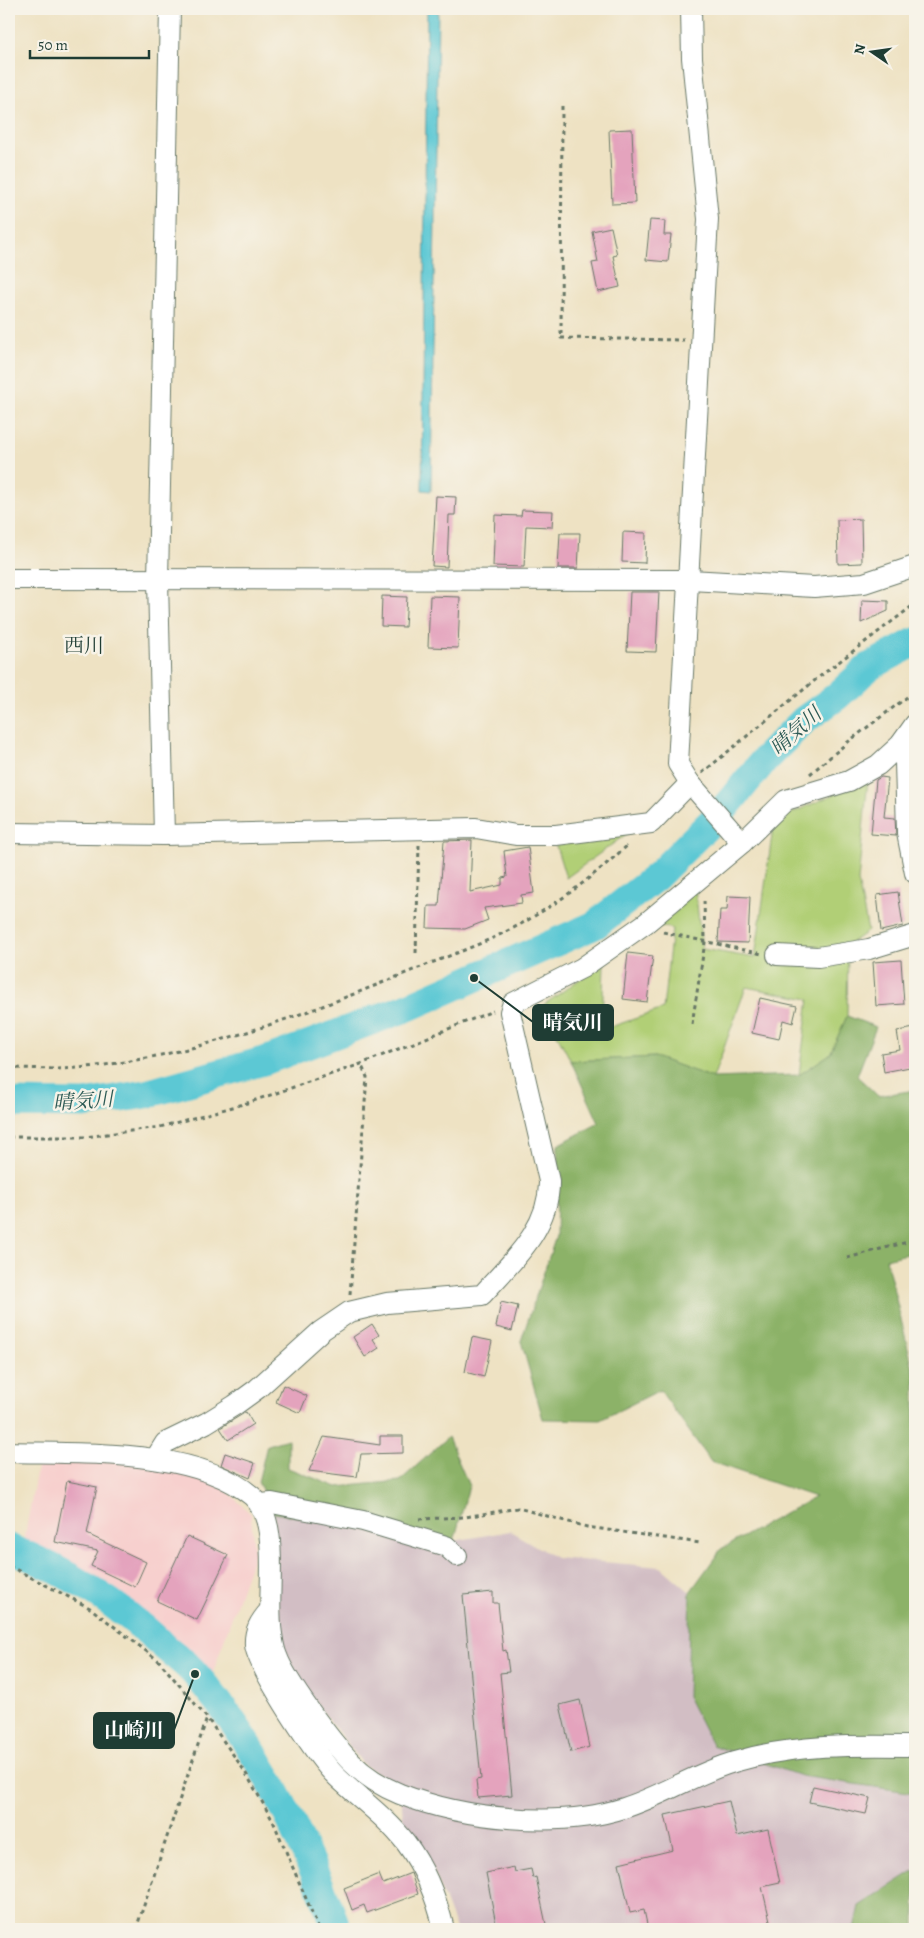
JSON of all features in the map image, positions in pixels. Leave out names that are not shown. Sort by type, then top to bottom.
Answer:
[{"type":"street","points":[[164,835],[158,580],[170,9]]},
{"type":"street","points":[[692,9],[692,58],[708,219],[690,580],[678,764],[690,783],[742,843]]},
{"type":"street","points":[[9,579],[690,580],[814,587],[864,583],[915,566]]},
{"type":"street","points":[[155,1459],[165,1442],[206,1423],[235,1405],[257,1389],[322,1332],[349,1312],[386,1303],[427,1298],[482,1295],[531,1238],[544,1217],[550,1198],[550,1181],[510,1012],[513,1003],[582,968],[646,923],[742,843],[786,800],[849,781],[878,765],[900,746],[915,724]]},
{"type":"street","points":[[900,746],[905,762],[907,832],[915,873]]},
{"type":"street","points":[[9,833],[164,835],[476,828],[516,835],[556,835],[652,823],[690,783]]},
{"type":"street","points":[[777,955],[818,957],[869,949],[915,935]]},
{"type":"street","points":[[9,1452],[155,1459],[202,1471],[230,1482],[250,1495],[260,1504],[270,1541],[269,1611],[276,1654],[284,1673],[353,1764],[375,1781],[399,1794],[459,1810],[521,1818],[581,1818],[623,1809],[732,1762],[766,1754],[843,1744],[915,1746]]},
{"type":"street","points":[[260,1504],[272,1503],[363,1521],[446,1546],[456,1556]]},
{"type":"street","points":[[269,1611],[260,1622],[256,1635],[255,1646],[262,1668],[321,1759],[336,1777],[366,1800],[404,1840],[417,1857],[434,1896],[444,1929]]},
{"type":"path","points":[[562,106],[561,338],[702,340]]},
{"type":"path","points":[[690,783],[819,677],[915,604]]},
{"type":"path","points":[[804,779],[848,742],[915,691]]},
{"type":"path","points":[[416,953],[419,829]]},
{"type":"path","points":[[9,1068],[75,1068],[150,1058],[229,1037],[365,990],[479,943],[535,916],[592,877],[632,841]]},
{"type":"path","points":[[692,1024],[706,942],[704,874]]},
{"type":"path","points":[[646,923],[653,929],[706,942],[753,953],[777,955]]},
{"type":"path","points":[[9,1137],[85,1137],[160,1127],[247,1103],[361,1064],[513,1003]]},
{"type":"path","points":[[349,1312],[367,1077],[361,1064]]},
{"type":"path","points":[[847,1258],[915,1240]]},
{"type":"path","points":[[410,1519],[465,1517],[518,1508],[587,1527],[700,1543]]},
{"type":"path","points":[[9,1566],[90,1608],[159,1661],[207,1718],[244,1770],[272,1821],[318,1929]]},
{"type":"path","points":[[136,1929],[207,1718]]},
{"type":"shaded area","points":[[139,1461],[220,1484],[251,1514],[254,1553],[211,1678],[144,1612],[76,1565],[24,1542],[38,1462]]},
{"type":"shaded area","points":[[274,1513],[454,1541],[510,1531],[556,1558],[661,1567],[690,1592],[687,1696],[801,1776],[915,1793],[915,1870],[860,1906],[854,1929],[456,1929],[432,1866],[403,1823],[401,1787],[364,1765],[296,1677],[280,1641]]},
{"type":"green space","points":[[868,779],[858,881],[868,931],[848,945],[847,1016],[830,1054],[799,1075],[809,999],[746,987],[713,1078],[655,1057],[571,1061],[542,1006],[604,962],[602,1030],[663,1009],[672,929],[653,924],[695,887],[702,949],[755,958],[774,821]]},
{"type":"green space","points":[[647,819],[566,878],[552,833]]},
{"type":"green space","points":[[847,1016],[876,1027],[857,1076],[878,1096],[915,1090],[915,1252],[886,1259],[915,1376],[915,1793],[801,1776],[712,1745],[687,1696],[690,1592],[721,1549],[815,1497],[711,1462],[660,1390],[600,1420],[543,1419],[521,1341],[556,1236],[558,1145],[599,1123],[571,1061],[655,1057],[713,1078],[799,1075],[830,1054]]},
{"type":"green space","points":[[448,1437],[469,1486],[454,1541],[274,1513],[258,1482],[267,1445],[288,1439],[288,1468],[337,1487],[400,1481]]},
{"type":"green space","points":[[915,1870],[915,1929],[854,1929],[859,1906]]},
{"type":"water","points":[[427,9],[438,9],[431,491],[422,490]]},
{"type":"building","points":[[632,129],[635,203],[612,204],[609,130]]},
{"type":"building","points":[[650,220],[665,221],[664,235],[671,235],[668,262],[646,260]]},
{"type":"building","points":[[611,227],[617,255],[613,256],[620,287],[598,292],[592,263],[598,262],[592,231]]},
{"type":"building","points":[[436,496],[456,497],[455,515],[449,515],[447,567],[432,566]]},
{"type":"building","points":[[522,510],[553,511],[552,527],[526,526],[524,567],[493,566],[495,515],[521,516]]},
{"type":"building","points":[[861,519],[862,563],[838,564],[837,520]]},
{"type":"building","points":[[623,532],[646,533],[645,563],[622,562]]},
{"type":"building","points":[[560,533],[580,533],[578,568],[558,568]]},
{"type":"building","points":[[630,592],[659,592],[656,652],[627,651]]},
{"type":"building","points":[[382,596],[407,597],[405,627],[381,626]]},
{"type":"building","points":[[430,596],[460,597],[458,648],[428,647]]},
{"type":"building","points":[[862,600],[888,601],[888,611],[861,623]]},
{"type":"building","points":[[881,777],[888,778],[884,817],[895,818],[896,836],[871,834],[876,780]]},
{"type":"building","points":[[472,840],[470,892],[502,885],[502,878],[507,877],[504,851],[528,847],[534,893],[521,895],[522,903],[484,908],[488,920],[465,929],[427,928],[428,906],[439,906],[444,841]]},
{"type":"building","points":[[898,892],[903,926],[881,931],[877,895]]},
{"type":"building","points":[[728,896],[750,897],[748,943],[718,942],[720,910],[727,910]]},
{"type":"building","points":[[628,953],[653,956],[647,1002],[623,999]]},
{"type":"building","points":[[901,960],[904,1004],[876,1006],[873,962]]},
{"type":"building","points":[[760,998],[797,1006],[793,1023],[783,1020],[779,1039],[752,1033]]},
{"type":"building","points":[[915,1028],[915,1066],[884,1072],[881,1053],[900,1050],[897,1031]]},
{"type":"building","points":[[501,1302],[518,1306],[512,1331],[496,1327]]},
{"type":"building","points":[[372,1324],[379,1335],[373,1339],[379,1348],[365,1357],[353,1337]]},
{"type":"building","points":[[472,1337],[492,1341],[484,1377],[465,1372]]},
{"type":"building","points":[[283,1385],[307,1396],[300,1413],[276,1402]]},
{"type":"building","points":[[246,1412],[253,1424],[228,1440],[220,1428]]},
{"type":"building","points":[[380,1436],[403,1436],[403,1453],[361,1454],[357,1477],[309,1471],[324,1437],[380,1445]]},
{"type":"building","points":[[225,1453],[255,1463],[250,1478],[221,1465]]},
{"type":"building","points":[[67,1481],[97,1487],[87,1534],[146,1562],[135,1587],[91,1566],[98,1551],[55,1542]]},
{"type":"building","points":[[187,1536],[228,1555],[197,1620],[157,1601]]},
{"type":"building","points":[[493,1592],[493,1603],[498,1603],[503,1651],[506,1650],[509,1672],[500,1673],[512,1795],[478,1798],[476,1780],[481,1779],[463,1595]]},
{"type":"building","points":[[580,1700],[590,1747],[571,1752],[560,1705]]},
{"type":"building","points":[[813,1786],[870,1798],[866,1814],[809,1802]]},
{"type":"building","points":[[729,1801],[737,1836],[768,1829],[780,1883],[762,1887],[772,1929],[648,1929],[644,1910],[630,1913],[619,1863],[673,1850],[665,1815]]},
{"type":"building","points":[[514,1867],[515,1872],[531,1869],[533,1878],[536,1877],[547,1929],[497,1929],[486,1873]]},
{"type":"building","points":[[411,1873],[418,1894],[367,1913],[364,1905],[352,1910],[344,1888],[379,1874],[383,1884]]},
{"type":"waterway","name":"晴気川","points":[[9,1103],[84,1104],[146,1094],[267,1060],[406,1008],[595,925],[657,876],[723,810],[766,758],[804,720],[836,697],[869,667],[915,642]]},
{"type":"waterway","points":[[9,1548],[51,1567],[92,1590],[147,1631],[196,1675],[240,1733],[278,1796],[310,1862],[337,1929]]},
{"type":"place","name":"晴気川","points":[[474,978]]},
{"type":"place","name":"山崎川","points":[[195,1674]]},
{"type":"district","name":"西川","points":[[84,645]]}]
